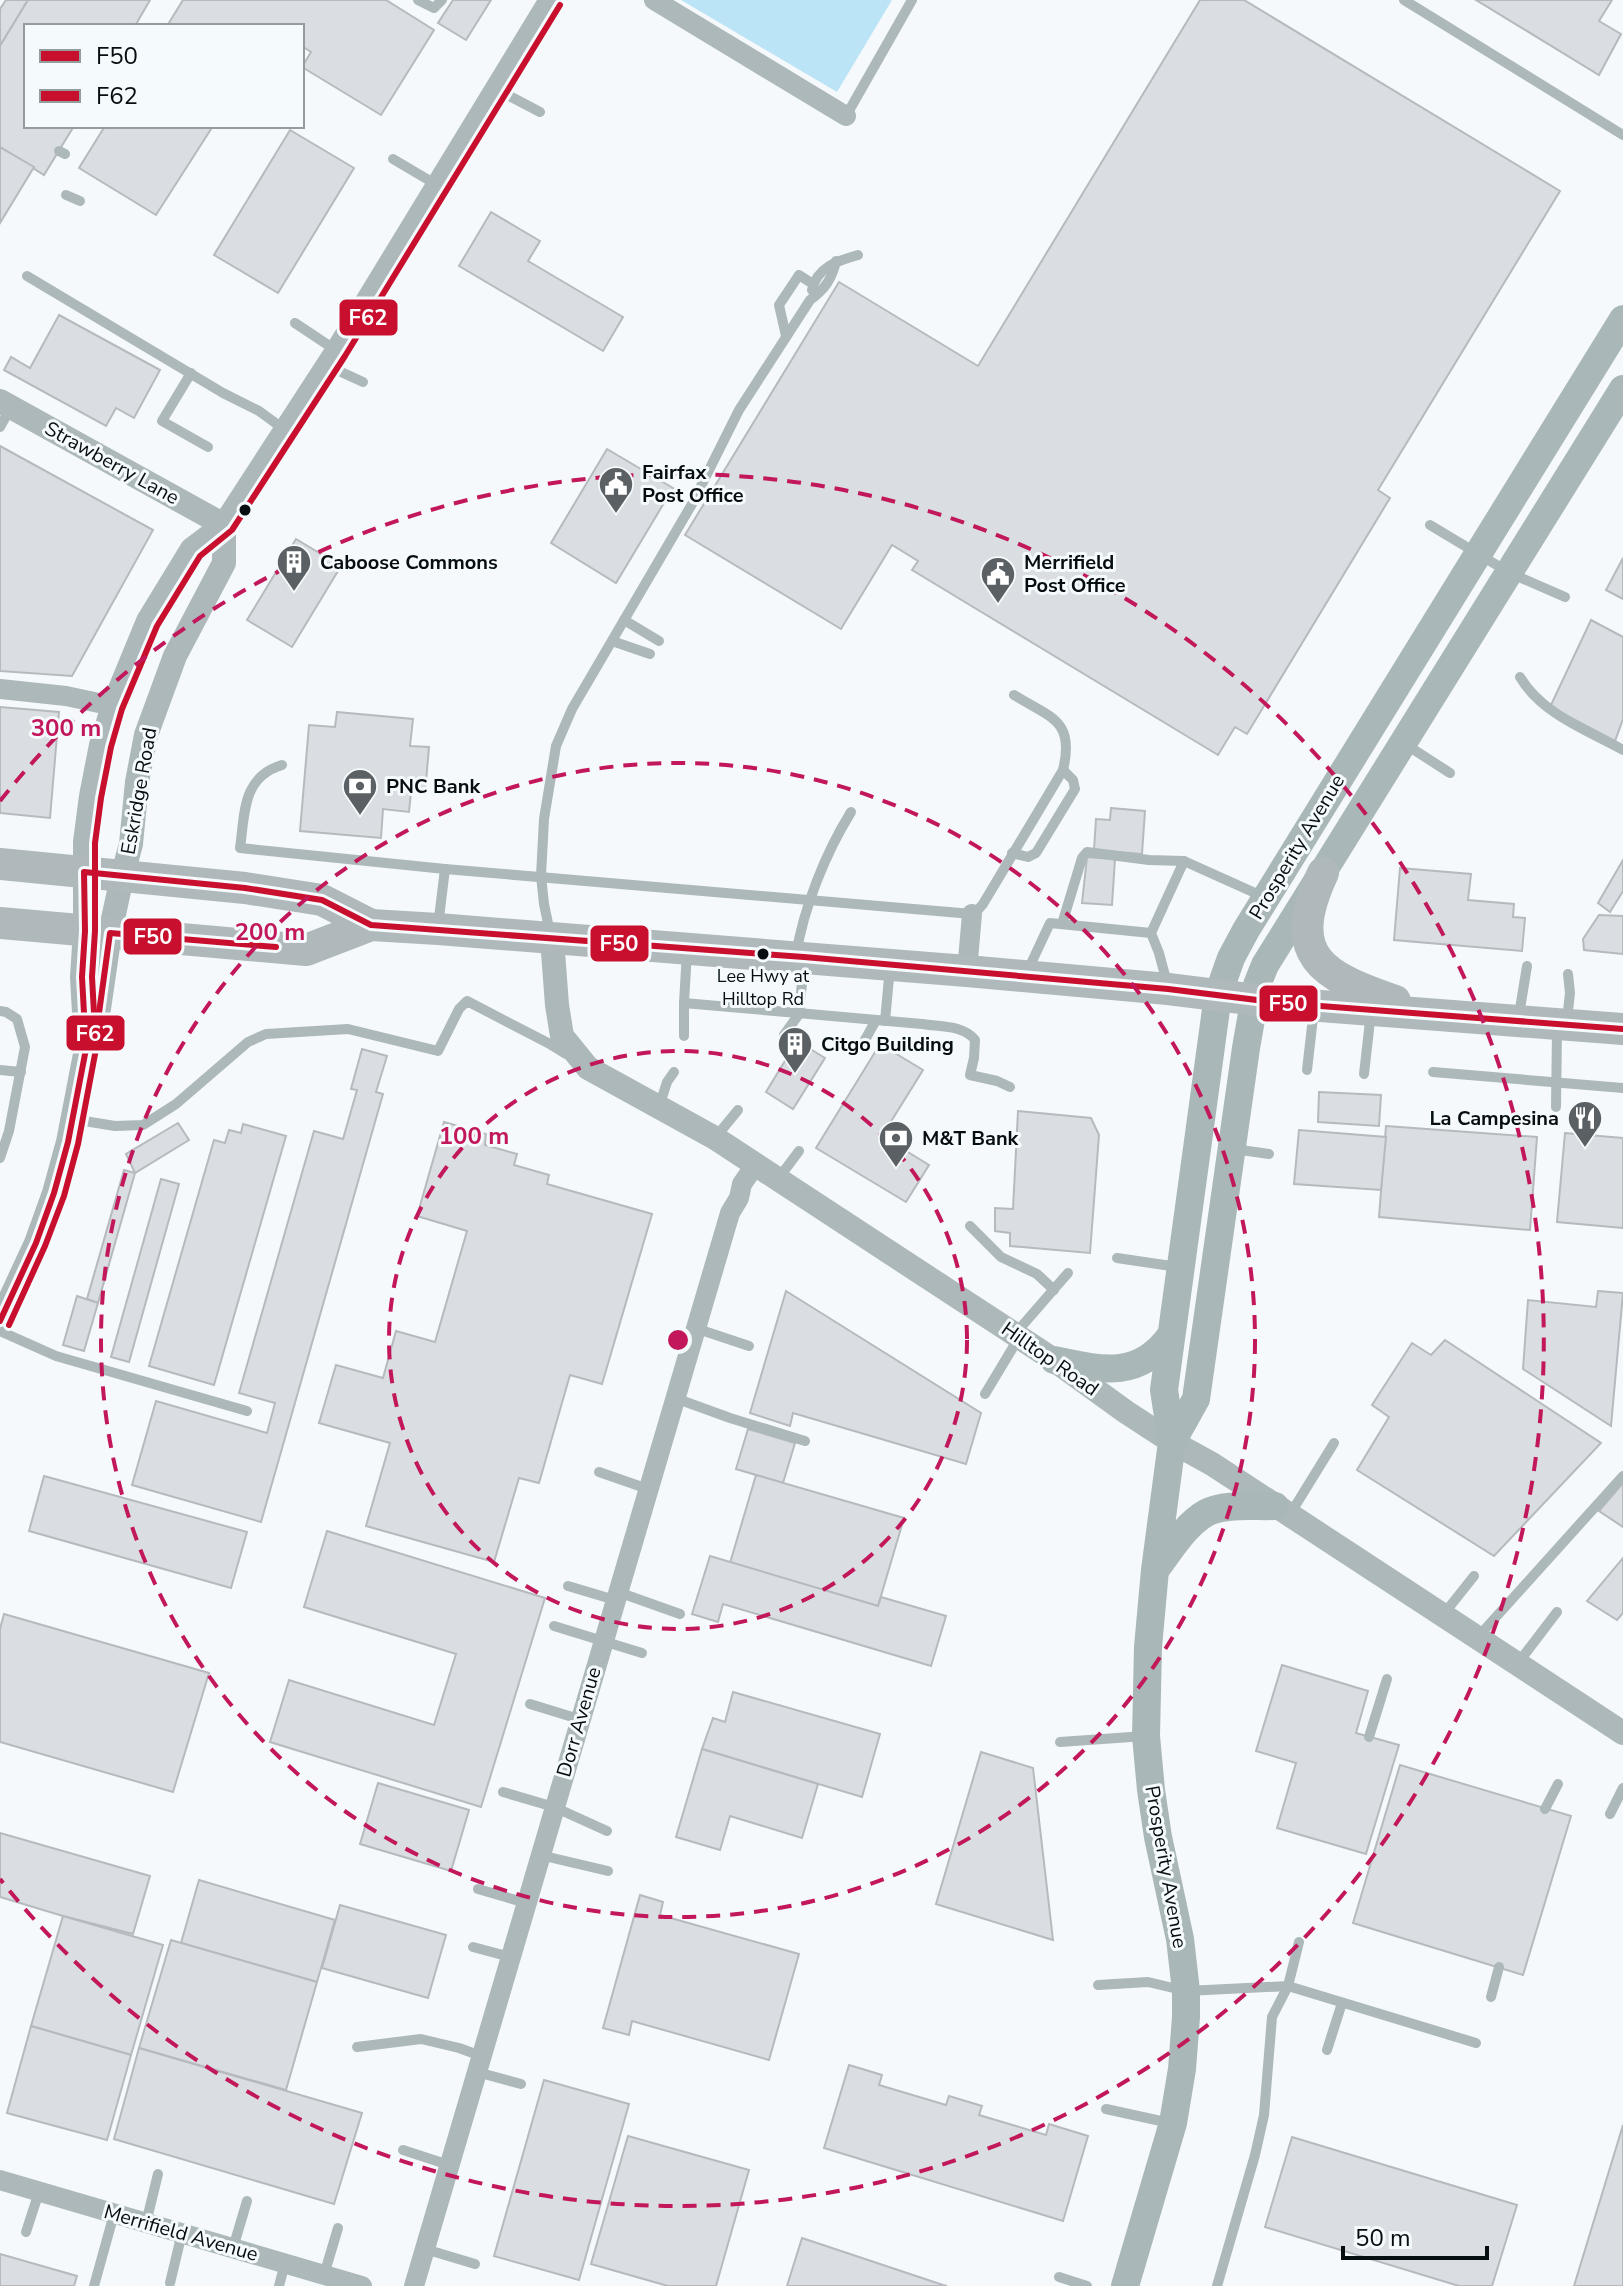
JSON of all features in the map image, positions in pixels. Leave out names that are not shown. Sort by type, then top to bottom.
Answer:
[{"type":"main road","name":"Prosperity Avenue","points":[[1125,2286],[1173,2123],[1182,2069],[1186,1991],[1180,1939],[1151,1790],[1146,1736],[1147,1665],[1155,1570],[1172,1442],[1164,1390],[1218,995],[1231,958],[1266,898],[1623,319]]},
{"type":"main road","name":"Prosperity Avenue","points":[[1172,1442],[1196,1399],[1254,1000],[1265,965],[1623,389]]},
{"type":"main road","points":[[0,864],[245,888],[322,900],[371,925],[800,957],[1168,989],[1371,1011],[1623,1029]]},
{"type":"main road","points":[[1323,873],[1309,905],[1307,925],[1309,944],[1317,960],[1335,977],[1351,985],[1432,1014]]},
{"type":"main road","points":[[0,923],[306,950],[371,925]]},
{"type":"main road","points":[[1054,1360],[1104,1369],[1132,1366],[1152,1357],[1171,1335]]},
{"type":"main road","points":[[1155,1570],[1186,1531],[1208,1513],[1242,1507],[1282,1511]]},
{"type":"street","points":[[0,1321],[36,1243],[54,1193],[72,1119],[86,1049],[82,977],[98,932],[84,872],[91,796],[113,706],[148,621],[192,549],[224,525],[332,358],[551,0]]},
{"type":"street","points":[[654,0],[846,116]]},
{"type":"street","name":"Strawberry Lane","points":[[4,412],[224,525]]},
{"type":"street","name":"Eskridge Road","points":[[86,1049],[96,1029],[106,975],[98,932],[122,877],[131,844],[137,782],[146,735],[175,656],[224,563],[224,525]]},
{"type":"street","points":[[0,689],[56,694],[113,706]]},
{"type":"street","points":[[967,971],[972,914]]},
{"type":"street","name":"Hilltop Road","points":[[552,939],[562,1036],[588,1068],[756,1164],[1054,1360],[1126,1412],[1212,1464],[1623,1733]]},
{"type":"street","name":"Dorr Avenue","points":[[414,2286],[730,1213],[739,1198],[742,1184],[756,1164]]},
{"type":"street","name":"Merrifield Avenue","points":[[0,2180],[362,2286]]},
{"type":"lane","points":[[418,0],[434,8],[442,0]]},
{"type":"lane","points":[[846,116],[912,0]]},
{"type":"lane","points":[[1404,0],[1623,135]]},
{"type":"lane","points":[[498,90],[540,112]]},
{"type":"lane","points":[[393,159],[437,185]]},
{"type":"lane","points":[[66,195],[80,201]]},
{"type":"lane","points":[[810,300],[813,284],[823,268],[858,255]]},
{"type":"lane","points":[[552,939],[541,876],[544,819],[556,746],[572,709],[692,504],[739,410],[810,300],[824,290],[833,275],[836,261]]},
{"type":"lane","points":[[786,336],[779,305],[799,275],[813,284]]},
{"type":"lane","points":[[27,276],[223,393],[259,411],[285,430]]},
{"type":"lane","points":[[295,323],[363,382]]},
{"type":"lane","points":[[191,373],[162,421],[208,447]]},
{"type":"lane","points":[[1430,525],[1510,573],[1565,597]]},
{"type":"lane","points":[[624,620],[659,641]]},
{"type":"lane","points":[[612,641],[650,654]]},
{"type":"lane","points":[[1520,677],[1527,690],[1544,707],[1623,750]]},
{"type":"lane","points":[[282,765],[265,770],[246,797],[240,848],[445,869],[972,914],[983,904],[1063,770],[1068,751],[1059,723],[1014,695]]},
{"type":"lane","points":[[1404,743],[1450,773]]},
{"type":"lane","points":[[1012,853],[1028,857],[1036,853],[1075,789],[1073,780],[1063,770]]},
{"type":"lane","points":[[784,1035],[799,1014],[801,924],[827,856],[851,812]]},
{"type":"lane","points":[[1062,924],[1082,858],[1087,852],[1184,861],[1266,898]]},
{"type":"lane","points":[[1168,989],[1151,933],[1184,861]]},
{"type":"lane","points":[[438,929],[445,869]]},
{"type":"lane","points":[[1025,977],[1050,923],[1151,933]]},
{"type":"lane","points":[[684,1036],[688,949]]},
{"type":"lane","points":[[861,1047],[881,1021],[890,965]]},
{"type":"lane","points":[[1518,1021],[1527,966]]},
{"type":"lane","points":[[1556,1107],[1562,1024],[1570,993],[1568,974]]},
{"type":"lane","points":[[72,1119],[115,1126],[143,1125],[176,1104],[248,1042],[266,1034],[348,1029],[438,1051],[459,1009],[467,1001],[548,1043],[588,1068]]},
{"type":"lane","points":[[684,1003],[922,1024],[969,1033],[975,1040],[970,1075],[1010,1087]]},
{"type":"lane","points":[[1307,1070],[1315,1006]]},
{"type":"lane","points":[[0,1011],[17,1019],[25,1047],[0,1158]]},
{"type":"lane","points":[[1364,1074],[1371,1011]]},
{"type":"lane","points":[[0,1070],[21,1072]]},
{"type":"lane","points":[[659,1107],[667,1082],[674,1072]]},
{"type":"lane","points":[[1433,1072],[1623,1088]]},
{"type":"lane","points":[[715,1138],[738,1110]]},
{"type":"lane","points":[[1232,1148],[1269,1154]]},
{"type":"lane","points":[[778,1179],[799,1151]]},
{"type":"lane","points":[[970,1226],[1001,1257],[1037,1274],[1054,1290]]},
{"type":"lane","points":[[1117,1258],[1180,1267]]},
{"type":"lane","points":[[985,1394],[1017,1336],[1068,1273]]},
{"type":"lane","points":[[695,1328],[749,1346]]},
{"type":"lane","points":[[0,1331],[56,1356],[247,1411]]},
{"type":"lane","points":[[675,1398],[805,1441]]},
{"type":"lane","points":[[1282,1511],[1334,1443]]},
{"type":"lane","points":[[599,1472],[648,1489]]},
{"type":"lane","points":[[1477,1638],[1623,1476]]},
{"type":"lane","points":[[1442,1616],[1474,1576]]},
{"type":"lane","points":[[568,1586],[680,1614]]},
{"type":"lane","points":[[1518,1663],[1557,1612]]},
{"type":"lane","points":[[554,1626],[642,1653]]},
{"type":"lane","points":[[1369,1737],[1387,1679]]},
{"type":"lane","points":[[530,1704],[579,1719]]},
{"type":"lane","points":[[1060,1742],[1146,1736]]},
{"type":"lane","points":[[1545,1809],[1558,1784]]},
{"type":"lane","points":[[1610,1814],[1623,1788]]},
{"type":"lane","points":[[503,1792],[554,1807],[607,1831]]},
{"type":"lane","points":[[540,1855],[608,1871]]},
{"type":"lane","points":[[478,1889],[526,1903]]},
{"type":"lane","points":[[1217,2286],[1264,2115],[1272,2017],[1288,1986],[1299,1942]]},
{"type":"lane","points":[[473,1947],[510,1957]]},
{"type":"lane","points":[[1491,1997],[1499,1967]]},
{"type":"lane","points":[[1098,1985],[1148,1982],[1186,1991],[1288,1986],[1476,2043]]},
{"type":"lane","points":[[1327,2050],[1342,2003]]},
{"type":"lane","points":[[357,2047],[421,2039],[459,2048],[479,2064],[521,2084]]},
{"type":"lane","points":[[1106,2109],[1173,2123]]},
{"type":"lane","points":[[403,2150],[449,2165]]},
{"type":"lane","points":[[146,2223],[158,2174]]},
{"type":"lane","points":[[26,2232],[39,2192]]},
{"type":"lane","points":[[233,2248],[247,2201]]},
{"type":"lane","points":[[94,2286],[114,2214]]},
{"type":"lane","points":[[324,2275],[338,2228]]},
{"type":"lane","points":[[170,2283],[182,2233]]},
{"type":"lane","points":[[425,2249],[475,2264]]},
{"type":"lane","points":[[279,2286],[285,2263]]},
{"type":"lane","points":[[1059,2277],[1087,2286]]},
{"type":"shaded area","points":[[681,0],[892,0],[837,92]]},
{"type":"building","points":[[6,0],[28,0],[0,46],[0,9]]},
{"type":"building","points":[[28,0],[150,0],[136,24],[24,24],[24,128],[73,128],[44,175],[0,147],[0,46]]},
{"type":"building","points":[[183,0],[386,0],[434,30],[381,115],[304,68],[311,52],[304,47],[304,24],[168,24]]},
{"type":"building","points":[[453,0],[491,0],[466,40],[438,23]]},
{"type":"building","points":[[1200,0],[1244,0],[1560,191],[1378,490],[1390,498],[1247,734],[1235,727],[1218,755],[912,570],[918,561],[892,545],[841,629],[685,535],[839,282],[978,366]]},
{"type":"building","points":[[1476,0],[1612,0],[1599,21],[1621,34],[1599,75]]},
{"type":"building","points":[[104,128],[212,128],[156,215],[79,168]]},
{"type":"building","points":[[290,130],[354,168],[278,293],[214,255]]},
{"type":"building","points":[[0,147],[34,167],[0,223]]},
{"type":"building","points":[[491,212],[540,241],[528,261],[623,317],[603,351],[459,266]]},
{"type":"building","points":[[59,315],[160,370],[134,418],[116,408],[106,426],[4,370],[11,357],[30,368]]},
{"type":"building","points":[[0,446],[153,530],[72,676],[0,671]]},
{"type":"building","points":[[607,449],[673,488],[616,583],[551,543]]},
{"type":"building","name":"Caboose Commons","points":[[296,539],[341,566],[292,647],[247,620]]},
{"type":"building","points":[[1623,558],[1623,599],[1606,590]]},
{"type":"building","points":[[1591,620],[1623,637],[1623,719],[1615,741],[1550,707]]},
{"type":"building","points":[[0,707],[59,712],[50,818],[0,813]]},
{"type":"building","points":[[337,712],[413,719],[410,746],[429,747],[425,793],[411,792],[409,812],[383,809],[381,838],[300,831],[309,725],[335,727]]},
{"type":"building","points":[[1111,808],[1145,811],[1142,854],[1094,850],[1096,819],[1110,820]]},
{"type":"building","points":[[1087,857],[1115,859],[1112,905],[1082,903]]},
{"type":"building","points":[[1623,860],[1623,891],[1610,912],[1598,903]]},
{"type":"building","points":[[1400,868],[1471,874],[1468,900],[1514,904],[1513,917],[1525,918],[1522,951],[1394,940]]},
{"type":"building","points":[[1599,915],[1623,916],[1623,954],[1584,950],[1583,939]]},
{"type":"building","name":"Citgo Building","points":[[797,1041],[825,1058],[793,1109],[766,1092]]},
{"type":"building","points":[[880,1044],[923,1070],[882,1136],[929,1165],[906,1202],[816,1148]]},
{"type":"building","points":[[362,1049],[387,1056],[376,1092],[383,1094],[261,1522],[132,1485],[156,1401],[267,1433],[275,1403],[239,1393],[314,1131],[343,1139],[357,1090],[351,1089]]},
{"type":"building","points":[[1319,1092],[1381,1095],[1379,1126],[1318,1122]]},
{"type":"building","points":[[1018,1111],[1091,1118],[1099,1135],[1090,1253],[1010,1246],[1010,1233],[995,1231],[995,1208],[1013,1209]]},
{"type":"building","points":[[444,1122],[486,1134],[485,1145],[517,1154],[514,1165],[549,1175],[547,1184],[652,1214],[602,1384],[570,1375],[539,1483],[519,1478],[494,1562],[366,1526],[390,1443],[319,1423],[336,1365],[383,1378],[396,1331],[435,1342],[467,1231],[417,1216]]},
{"type":"building","points":[[178,1123],[189,1140],[135,1173],[126,1154]]},
{"type":"building","points":[[243,1124],[286,1136],[214,1385],[149,1366],[214,1140],[225,1143],[229,1130],[241,1133]]},
{"type":"building","points":[[1386,1126],[1537,1137],[1530,1230],[1379,1217]]},
{"type":"building","points":[[1299,1130],[1386,1137],[1381,1190],[1294,1184]]},
{"type":"building","points":[[1565,1133],[1623,1138],[1623,1228],[1557,1222]]},
{"type":"building","points":[[124,1170],[135,1173],[98,1303],[87,1299]]},
{"type":"building","points":[[161,1179],[179,1184],[129,1362],[111,1357]]},
{"type":"building","points":[[786,1291],[981,1413],[966,1464],[793,1413],[790,1426],[750,1413]]},
{"type":"building","points":[[1598,1291],[1623,1293],[1611,1426],[1523,1369],[1528,1300],[1596,1307]]},
{"type":"building","points":[[77,1296],[98,1303],[84,1351],[63,1345]]},
{"type":"building","points":[[1445,1340],[1601,1443],[1494,1556],[1357,1470],[1389,1417],[1372,1405],[1412,1343],[1431,1355]]},
{"type":"building","points":[[748,1429],[795,1443],[783,1483],[736,1469]]},
{"type":"building","points":[[756,1475],[904,1518],[878,1606],[730,1563]]},
{"type":"building","points":[[44,1476],[247,1532],[231,1588],[29,1531]]},
{"type":"building","points":[[1623,1483],[1623,1527],[1599,1511]]},
{"type":"building","points":[[327,1531],[545,1598],[481,1807],[270,1742],[289,1680],[434,1725],[456,1654],[304,1607]]},
{"type":"building","points":[[710,1556],[878,1606],[881,1597],[946,1616],[931,1666],[723,1604],[718,1622],[692,1614]]},
{"type":"building","points":[[1623,1558],[1623,1613],[1617,1620],[1587,1601]]},
{"type":"building","points":[[4,1614],[209,1673],[173,1792],[0,1742],[0,1629]]},
{"type":"building","points":[[1282,1665],[1368,1691],[1356,1733],[1399,1745],[1366,1854],[1277,1828],[1296,1763],[1256,1751]]},
{"type":"building","points":[[733,1692],[880,1734],[862,1797],[702,1749],[713,1718],[725,1722]]},
{"type":"building","points":[[702,1749],[818,1784],[802,1838],[730,1816],[720,1850],[676,1837]]},
{"type":"building","points":[[981,1752],[1033,1768],[1053,1940],[936,1904]]},
{"type":"building","points":[[1400,1765],[1571,1816],[1523,1975],[1353,1923]]},
{"type":"building","points":[[378,1783],[469,1810],[451,1871],[360,1844]]},
{"type":"building","points":[[0,1833],[150,1876],[133,1934],[0,1897]]},
{"type":"building","points":[[199,1880],[335,1920],[317,1982],[181,1943]]},
{"type":"building","points":[[640,1895],[663,1902],[660,1915],[799,1954],[769,2060],[632,2021],[629,2035],[603,2028]]},
{"type":"building","points":[[340,1905],[446,1935],[428,1998],[322,1968]]},
{"type":"building","points":[[63,1916],[163,1945],[131,2055],[31,2026]]},
{"type":"building","points":[[171,1940],[317,1982],[286,2090],[139,2048]]},
{"type":"building","points":[[31,2026],[131,2055],[107,2140],[7,2113]]},
{"type":"building","points":[[139,2048],[362,2113],[334,2204],[114,2139]]},
{"type":"building","points":[[849,2065],[882,2075],[879,2085],[946,2105],[949,2096],[982,2106],[979,2115],[1046,2135],[1049,2124],[1088,2136],[1063,2221],[824,2148]]},
{"type":"building","points":[[544,2080],[629,2104],[579,2280],[494,2256]]},
{"type":"building","points":[[1623,2125],[1623,2286],[1574,2286]]},
{"type":"building","points":[[628,2136],[749,2170],[716,2286],[668,2286],[591,2264]]},
{"type":"building","points":[[1292,2137],[1517,2205],[1492,2286],[1459,2286],[1265,2227]]},
{"type":"building","points":[[802,2238],[943,2285],[947,2286],[787,2286]]},
{"type":"building","points":[[0,2254],[77,2276],[74,2286],[0,2286]]},
{"type":"transit line","name":"F62","points":[[9,1325],[64,1196],[78,1144],[96,1049],[92,977],[95,843],[111,747],[122,709],[157,626],[200,556],[232,530],[345,356],[560,5]]},
{"type":"transit line","name":"F50","points":[[0,1321],[36,1243],[54,1193],[68,1142],[86,1049],[82,977],[84,872],[245,888],[322,900],[371,925],[804,957],[1168,989],[1281,1003],[1623,1029]]},
{"type":"transit line","name":"F50","points":[[99,1013],[110,933],[276,947]]},
{"type":"place","name":"Fairfax Post Office","points":[[616,515]]},
{"type":"place","name":"Caboose Commons","points":[[294,593]]},
{"type":"place","name":"Merrifield Post Office","points":[[998,605]]},
{"type":"place","name":"PNC Bank","points":[[360,817]]},
{"type":"place","name":"Lee Hwy at Hilltop Rd","points":[[763,954]]},
{"type":"place","name":"Citgo Building","points":[[795,1075]]},
{"type":"place","name":"La Campesina","points":[[1585,1149]]},
{"type":"place","name":"M&T Bank","points":[[896,1169]]}]
